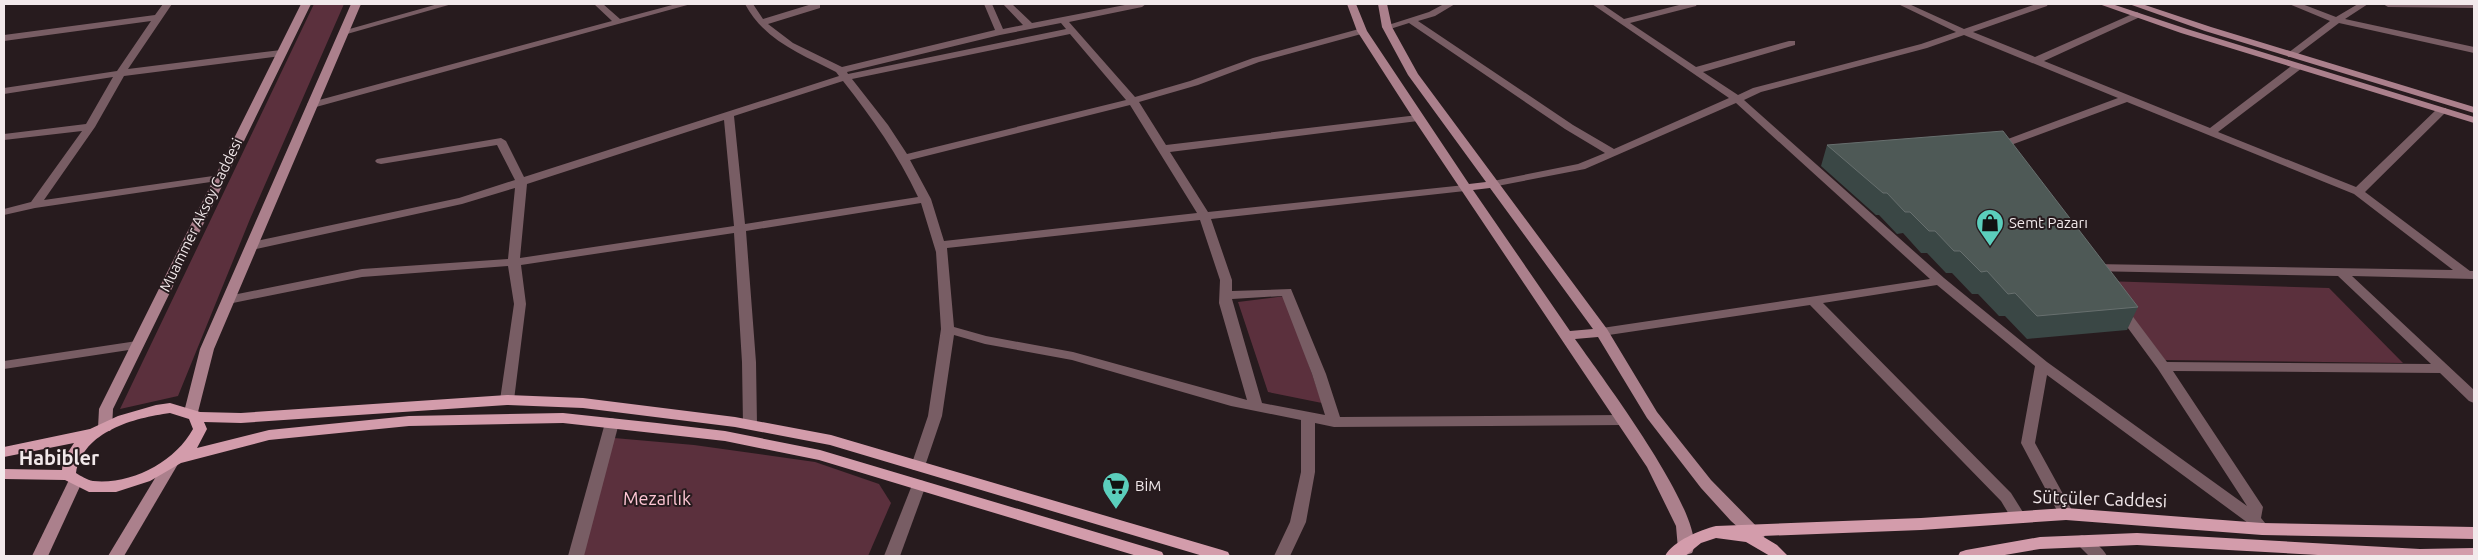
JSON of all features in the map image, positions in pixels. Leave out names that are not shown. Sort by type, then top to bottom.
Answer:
[{"type":"main road","name":"Muammer Aksoy Caddesi","points":[[100,431],[106,409],[306,4]]},
{"type":"main road","points":[[4,474],[71,478],[86,487],[122,484],[143,478],[175,461],[192,447],[199,436],[201,426],[195,415],[207,350],[356,4]]},
{"type":"main road","points":[[1351,4],[1362,31],[1418,118],[1654,465],[1674,502],[1684,526],[1681,554]]},
{"type":"main road","points":[[1383,4],[1387,28],[1413,75],[1602,332],[1652,415],[1706,484],[1752,531],[1777,553]]},
{"type":"main road","points":[[2104,4],[2137,7],[2474,110]]},
{"type":"main road","points":[[2137,7],[2298,66],[2474,120]]},
{"type":"main road","points":[[1465,188],[1492,184]]},
{"type":"main road","points":[[1565,336],[1602,332]]},
{"type":"main road","points":[[40,556],[71,478],[68,465],[72,455],[100,431],[124,418],[170,408],[195,415],[241,418],[507,400],[584,404],[750,425],[831,440],[1222,556]]},
{"type":"main road","points":[[116,556],[175,461],[269,435],[409,421],[563,418],[724,436],[820,454],[1156,556]]},
{"type":"main road","points":[[4,452],[100,431]]},
{"type":"main road","name":"Sütçüler Caddesi","points":[[1724,532],[1921,524],[2066,514],[2474,533]]},
{"type":"main road","points":[[1681,554],[1695,540],[1708,534],[1724,532],[1742,535],[1759,541],[1777,553]]},
{"type":"main road","points":[[1966,556],[2040,543],[2137,539],[2420,555],[2474,554]]},
{"type":"street","points":[[35,205],[90,127],[120,73],[167,4]]},
{"type":"street","points":[[344,32],[447,4]]},
{"type":"street","points":[[598,4],[618,22]]},
{"type":"street","points":[[312,106],[686,4]]},
{"type":"street","points":[[749,4],[761,23],[790,45],[843,74],[884,127],[904,158],[924,199],[940,245],[948,329],[935,416],[918,466]]},
{"type":"street","points":[[761,23],[817,6],[816,4]]},
{"type":"street","points":[[988,4],[1000,32]]},
{"type":"street","points":[[1007,4],[1030,26]]},
{"type":"street","points":[[252,246],[462,201],[729,115],[843,74],[1000,32],[1142,4]]},
{"type":"street","points":[[1387,28],[1412,21],[1450,4]]},
{"type":"street","points":[[1596,4],[1737,99],[1940,281],[2042,366],[2258,524]]},
{"type":"street","points":[[1622,22],[1693,4]]},
{"type":"street","points":[[1902,4],[1964,32],[2358,192],[2470,274]]},
{"type":"street","points":[[1492,184],[1581,167],[1757,90],[1924,46],[2044,4]]},
{"type":"street","points":[[2294,4],[2337,20],[2474,50]]},
{"type":"street","points":[[2291,54],[2337,20],[2364,4]]},
{"type":"street","points":[[2388,4],[2474,5]]},
{"type":"street","points":[[2035,61],[2137,7]]},
{"type":"street","points":[[4,38],[159,17]]},
{"type":"street","points":[[1062,20],[1133,101],[1204,215],[1226,280],[1225,303],[1256,406]]},
{"type":"street","points":[[1412,21],[1569,127],[1613,153]]},
{"type":"street","points":[[843,74],[1071,31]]},
{"type":"street","points":[[904,158],[1133,101],[1194,83],[1256,60],[1362,31]]},
{"type":"street","points":[[1694,71],[1792,43]]},
{"type":"street","points":[[4,91],[120,73],[281,53]]},
{"type":"street","points":[[2211,132],[2298,66]]},
{"type":"street","points":[[1980,148],[2002,151],[2127,98]]},
{"type":"street","points":[[2358,192],[2442,110]]},
{"type":"street","points":[[729,115],[740,228],[749,362],[750,425]]},
{"type":"street","points":[[1164,149],[1418,118]]},
{"type":"street","points":[[4,137],[90,127]]},
{"type":"street","points":[[381,161],[502,141],[521,182],[514,262],[520,304],[507,400]]},
{"type":"street","points":[[1806,161],[1825,160]]},
{"type":"street","points":[[4,212],[35,205],[220,178]]},
{"type":"street","points":[[940,245],[1465,188]]},
{"type":"street","points":[[228,300],[362,274],[538,260],[924,199]]},
{"type":"street","points":[[2101,283],[2087,264],[2470,274]]},
{"type":"street","points":[[2341,272],[2474,398]]},
{"type":"street","points":[[1602,332],[1940,281]]},
{"type":"street","points":[[1225,295],[1287,292],[1319,374],[1334,422]]},
{"type":"street","points":[[2112,298],[2163,366],[2255,507],[2258,524]]},
{"type":"street","points":[[1813,300],[1994,484],[2006,497],[2018,517]]},
{"type":"street","points":[[948,329],[985,340],[1073,356],[1231,401],[1334,422],[1622,420]]},
{"type":"street","points":[[4,365],[137,345]]},
{"type":"street","points":[[2042,366],[2028,443],[2066,514]]},
{"type":"street","points":[[2163,366],[2444,369]]},
{"type":"street","points":[[1282,556],[1298,522],[1308,472],[1308,417]]},
{"type":"street","points":[[576,556],[612,423]]},
{"type":"street","points":[[892,556],[919,485]]},
{"type":"street","points":[[2082,541],[2099,556]]},
{"type":"green space","points":[[314,4],[344,4],[250,219],[178,396],[120,409]]},
{"type":"green space","points":[[2103,281],[2329,288],[2403,363],[2165,360]]},
{"type":"green space","points":[[1285,296],[1322,403],[1268,392],[1238,302]]},
{"type":"green space","name":"Mezarlık","points":[[614,438],[694,445],[815,462],[879,484],[891,503],[868,556],[581,556]]},
{"type":"building","name":"Semt Pazarı","points":[[2003,131],[2138,307],[2037,316],[2015,293],[2008,294],[1987,271],[1981,272],[1960,251],[1954,251],[1935,231],[1929,231],[1910,212],[1905,212],[1887,193],[1883,193],[1827,145]]},
{"type":"place","name":"Semt Pazarı","points":[[1990,247]]},
{"type":"place","name":"BİM","points":[[1116,510]]},
{"type":"district","name":"Habibler","points":[[59,458]]}]
